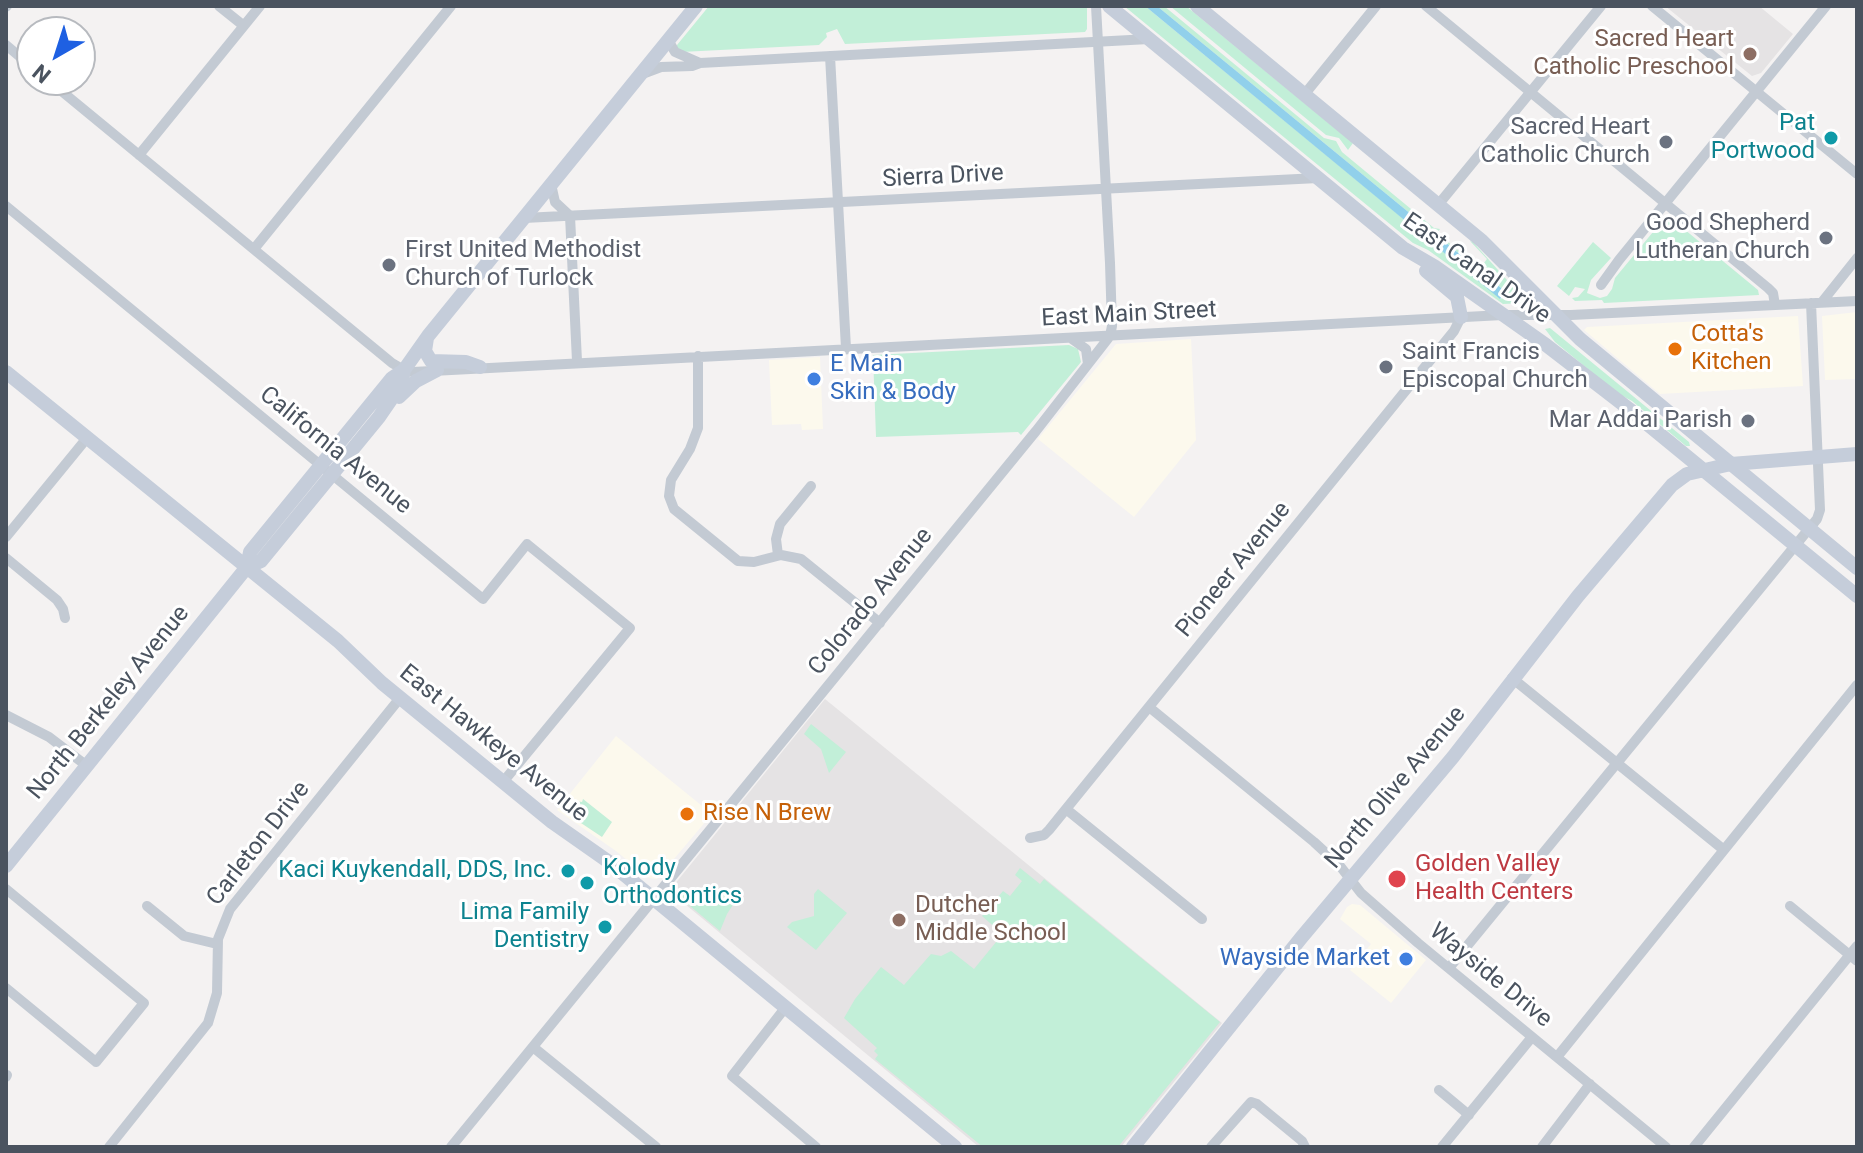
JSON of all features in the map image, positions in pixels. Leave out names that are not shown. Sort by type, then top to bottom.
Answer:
[{"type":"street","points":[[219,6],[244,26]]},
{"type":"street","points":[[139,155],[260,6]]},
{"type":"street","points":[[254,249],[451,6]]},
{"type":"street","name":"North Berkeley Avenue","points":[[326,470],[392,378],[404,370],[428,336],[696,6]]},
{"type":"street","points":[[1096,6],[1112,326],[1110,336]]},
{"type":"street","name":"East Canal Drive","points":[[1109,6],[1403,248],[1503,315],[1629,409],[1857,596]]},
{"type":"street","name":"East Canal Drive","points":[[1197,6],[1503,260],[1580,339],[1857,568]]},
{"type":"street","points":[[1304,95],[1376,6]]},
{"type":"street","points":[[1426,6],[1770,289],[1775,305]]},
{"type":"street","points":[[1438,205],[1601,6]]},
{"type":"street","points":[[1652,6],[1857,174]]},
{"type":"street","points":[[1601,285],[1826,6]]},
{"type":"street","points":[[639,76],[661,67],[679,68],[700,63],[1149,39]]},
{"type":"street","points":[[668,40],[675,52],[700,63]]},
{"type":"street","points":[[830,56],[846,348]]},
{"type":"street","points":[[67,96],[404,370]]},
{"type":"street","name":"Sierra Drive","points":[[524,218],[1318,178]]},
{"type":"street","points":[[551,184],[555,202],[570,216],[577,361]]},
{"type":"street","name":"California Avenue","points":[[6,206],[483,599],[527,544],[630,628],[503,782]]},
{"type":"street","points":[[1403,248],[1457,297],[1461,317]]},
{"type":"street","points":[[1449,968],[1809,528],[1820,510],[1816,302],[1857,258]]},
{"type":"street","name":"East Main Street","points":[[404,370],[1503,315],[1857,301]]},
{"type":"street","name":"Pioneer Avenue","points":[[1030,838],[1044,835],[1066,809],[1454,331],[1461,317]]},
{"type":"street","points":[[428,336],[425,351],[431,361],[466,362],[480,367]]},
{"type":"street","name":"Colorado Avenue","points":[[451,1147],[880,623],[1110,336]]},
{"type":"street","points":[[1066,338],[1085,347],[1088,364]]},
{"type":"street","points":[[698,356],[698,428],[692,445],[671,480],[669,496],[672,505],[679,515],[734,560],[750,563],[778,555],[796,558],[808,564],[880,623]]},
{"type":"street","name":"North Berkeley Avenue","points":[[6,866],[247,567],[250,552],[379,417],[401,385],[404,370]]},
{"type":"street","points":[[379,417],[410,386],[437,370]]},
{"type":"street","name":"East Hawkeye Avenue","points":[[6,372],[338,641],[400,698],[653,898],[955,1147]]},
{"type":"street","points":[[6,537],[87,438]]},
{"type":"street","name":"North Olive Avenue","points":[[1133,1147],[1349,879],[1459,749],[1512,678],[1658,500],[1682,477],[1731,464],[1857,454]]},
{"type":"street","points":[[778,555],[776,539],[780,524],[811,486]]},
{"type":"street","points":[[6,558],[57,600],[65,618]]},
{"type":"street","points":[[1512,678],[1724,850]]},
{"type":"street","points":[[1557,1057],[1857,685]]},
{"type":"street","name":"Carleton Drive","points":[[109,1147],[208,1023],[217,993],[217,944],[223,922],[235,902],[400,698]]},
{"type":"street","name":"Wayside Drive","points":[[1149,707],[1302,831],[1338,864],[1364,896],[1666,1147]]},
{"type":"street","points":[[6,715],[49,737],[87,766]]},
{"type":"street","points":[[1066,809],[1202,919]]},
{"type":"street","points":[[6,889],[144,1003],[96,1062],[6,988]]},
{"type":"street","points":[[147,906],[184,936],[217,944]]},
{"type":"street","points":[[1694,1147],[1855,954],[1790,906]]},
{"type":"street","points":[[785,1008],[732,1076],[816,1147]]},
{"type":"street","points":[[1442,1147],[1532,1037]]},
{"type":"street","points":[[533,1047],[656,1147]]},
{"type":"street","points":[[1542,1147],[1590,1084]]},
{"type":"street","points":[[1439,1090],[1469,1115]]},
{"type":"street","points":[[1211,1147],[1251,1102],[1305,1146]]},
{"type":"shaded area","name":"Sacred Heart Catholic Preschool","points":[[1665,6],[1759,6],[1793,34],[1761,73],[1752,76]]},
{"type":"shaded area","points":[[1857,312],[1857,379],[1825,380],[1822,316]]},
{"type":"shaded area","points":[[1798,316],[1803,386],[1660,394],[1584,330],[1587,327]]},
{"type":"shaded area","points":[[1191,339],[1196,440],[1134,517],[1038,439],[1116,344]]},
{"type":"shaded area","points":[[820,357],[823,429],[802,430],[801,424],[772,425],[769,360]]},
{"type":"shaded area","name":"Dutcher Middle School","points":[[825,699],[1222,1023],[1121,1147],[979,1147],[674,895],[674,885]]},
{"type":"shaded area","points":[[616,736],[712,814],[657,879],[649,878],[557,810]]},
{"type":"shaded area","points":[[1352,904],[1360,905],[1426,960],[1391,1003],[1350,970],[1371,944],[1340,919]]},
{"type":"green space","points":[[709,6],[1087,6],[1087,29],[1085,32],[845,44],[837,29],[826,33],[827,37],[819,45],[681,52],[677,45]]},
{"type":"green space","points":[[1124,6],[1145,6],[1501,299],[1506,292],[1157,6],[1164,6],[1324,138],[1336,141],[1342,152],[1434,228],[1440,229],[1437,233],[1480,268],[1487,259],[1470,241],[1473,242],[1525,303],[1503,304],[1428,250],[1413,243]]},
{"type":"green space","points":[[1170,6],[1186,6],[1353,143],[1348,150],[1339,138],[1326,135]]},
{"type":"green space","points":[[1667,215],[1758,290],[1759,295],[1604,303],[1602,300],[1575,301],[1572,298],[1578,297],[1585,289],[1575,287],[1569,296],[1557,286],[1593,242],[1611,258],[1591,280],[1587,293],[1600,298],[1607,296],[1615,278]]},
{"type":"green space","points":[[1550,328],[1689,442],[1690,446],[1617,393],[1555,342],[1545,329]]},
{"type":"green space","points":[[1069,345],[1078,349],[1081,362],[1021,435],[1018,432],[876,437],[873,355]]},
{"type":"green space","points":[[811,724],[846,752],[829,773],[821,749],[804,734]]},
{"type":"green space","points":[[583,799],[612,822],[602,837],[566,813],[576,801],[582,802]]},
{"type":"green space","points":[[1020,868],[1040,884],[1044,879],[1220,1022],[1118,1147],[983,1147],[875,1059],[878,1055],[874,1051],[877,1048],[844,1018],[881,967],[904,985],[931,954],[941,956],[951,951],[974,969],[1001,936],[982,916],[1003,891],[1010,896],[1022,881],[1015,875]]},
{"type":"green space","points":[[818,889],[847,913],[816,950],[787,927],[792,922],[814,916],[814,894]]},
{"type":"green space","points":[[711,890],[736,900],[720,931],[678,896],[679,893]]},
{"type":"water","points":[[1145,6],[1157,6],[1506,292],[1500,299]]},
{"type":"place","name":"Sacred Heart Catholic Preschool","points":[[1750,54]]},
{"type":"place","name":"Pat Portwood","points":[[1831,138]]},
{"type":"place","name":"Sacred Heart Catholic Church","points":[[1666,142]]},
{"type":"place","name":"Good Shepherd Lutheran Church","points":[[1826,238]]},
{"type":"place","name":"First United Methodist Church of Turlock","points":[[389,265]]},
{"type":"place","name":"Cotta's Kitchen","points":[[1675,349]]},
{"type":"place","name":"Saint Francis Episcopal Church","points":[[1386,367]]},
{"type":"place","name":"E Main Skin & Body","points":[[814,379]]},
{"type":"place","name":"Mar Addai Parish","points":[[1748,421]]},
{"type":"place","name":"Rise N Brew","points":[[687,814]]},
{"type":"place","name":"Kaci Kuykendall, DDS, Inc.","points":[[568,871]]},
{"type":"place","name":"Golden Valley Health Centers","points":[[1397,879]]},
{"type":"place","name":"Kolody Orthodontics","points":[[587,883]]},
{"type":"place","name":"Dutcher Middle School","points":[[899,920]]},
{"type":"place","name":"Lima Family Dentistry","points":[[605,927]]},
{"type":"place","name":"Wayside Market","points":[[1406,959]]}]
